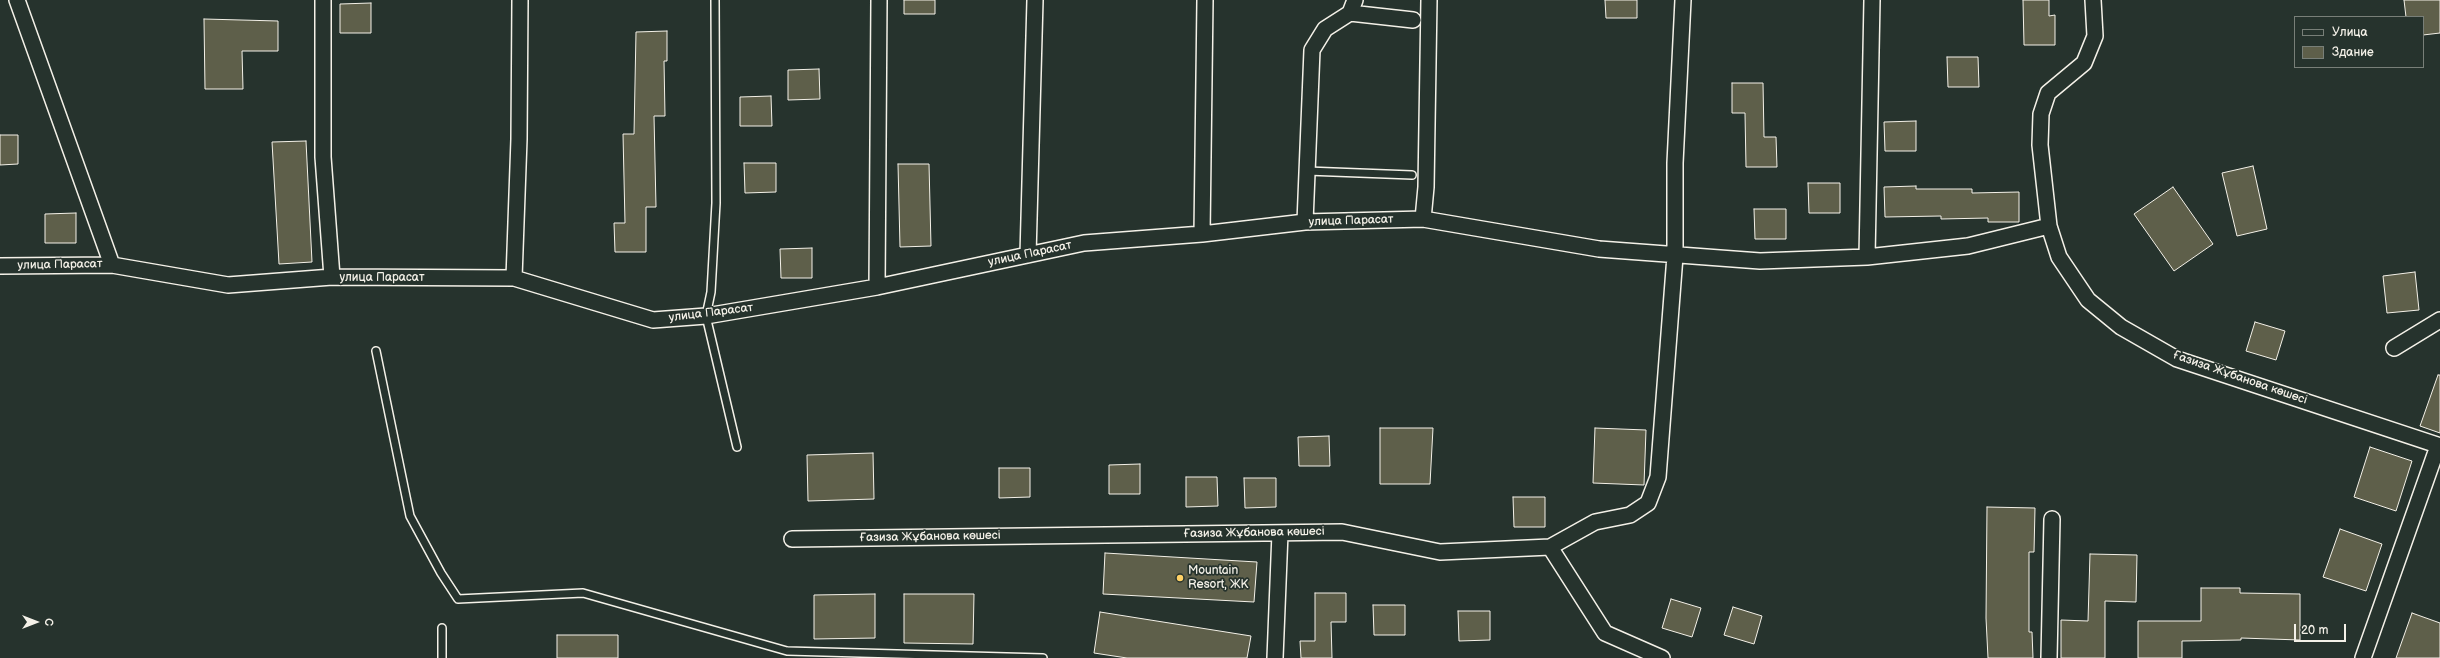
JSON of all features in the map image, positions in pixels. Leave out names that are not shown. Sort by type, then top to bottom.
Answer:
[{"type":"street","points":[[17,0],[112,265]]},
{"type":"street","points":[[323,0],[323,157],[332,277]]},
{"type":"street","points":[[514,278],[519,139],[520,0]]},
{"type":"street","points":[[878,287],[879,0]]},
{"type":"street","points":[[1028,255],[1035,0]]},
{"type":"street","points":[[1202,234],[1205,0]]},
{"type":"street","points":[[1423,219],[1426,187],[1429,0]]},
{"type":"street","points":[[1662,658],[1605,633],[1550,547],[1595,522],[1630,515],[1648,503],[1658,477],[1675,256],[1675,163],[1683,0]]},
{"type":"street","points":[[1867,257],[1872,0]]},
{"type":"street","name":"Ғазиза Жұбанова көшесі","points":[[2093,0],[2095,36],[2084,63],[2048,94],[2041,114],[2040,145],[2049,226],[2059,257],[2088,300],[2121,327],[2177,359],[2439,446],[2363,658]]},
{"type":"street","points":[[1305,222],[1312,50],[1325,29],[1352,6],[1413,20]]},
{"type":"street","name":"улица Парасат","points":[[0,266],[112,265],[228,285],[332,277],[514,278],[654,320],[706,316],[878,287],[1084,243],[1202,234],[1305,222],[1423,219],[1599,249],[1760,262],[1867,257],[1968,246],[2049,226]]},
{"type":"street","points":[[2394,348],[2440,320]]},
{"type":"street","points":[[2049,658],[2052,519]]},
{"type":"street","name":"Ғазиза Жұбанова көшесі","points":[[792,539],[1342,532],[1440,552],[1550,547]]},
{"type":"street","points":[[1276,658],[1280,533]]},
{"type":"lane","points":[[715,0],[716,203],[711,292],[706,316],[737,447]]},
{"type":"lane","points":[[1307,171],[1412,175]]},
{"type":"lane","points":[[376,351],[410,516],[458,599],[583,593],[787,651],[1043,658]]},
{"type":"lane","points":[[442,628],[442,658]]},
{"type":"building","points":[[904,0],[935,0],[935,14],[904,14]]},
{"type":"building","points":[[1605,0],[1637,0],[1637,18],[1606,18]]},
{"type":"building","points":[[2023,0],[2049,0],[2049,16],[2055,15],[2055,45],[2024,45]]},
{"type":"building","points":[[2404,0],[2440,0],[2440,33],[2424,35],[2424,16],[2406,16]]},
{"type":"building","points":[[371,3],[371,33],[340,33],[340,4]]},
{"type":"building","points":[[204,19],[278,21],[278,51],[242,51],[243,89],[205,89]]},
{"type":"building","points":[[667,31],[667,61],[664,61],[665,116],[654,116],[656,207],[646,207],[646,252],[615,252],[614,223],[625,223],[623,134],[634,134],[636,32]]},
{"type":"building","points":[[1947,57],[1978,57],[1979,87],[1948,87]]},
{"type":"building","points":[[819,69],[820,99],[788,100],[788,70]]},
{"type":"building","points":[[1732,83],[1763,83],[1764,137],[1776,137],[1777,167],[1746,167],[1745,113],[1732,113]]},
{"type":"building","points":[[771,96],[772,126],[740,126],[740,97]]},
{"type":"building","points":[[1916,121],[1916,151],[1885,151],[1884,122]]},
{"type":"building","points":[[0,135],[18,135],[18,164],[0,165]]},
{"type":"building","points":[[306,141],[312,262],[279,264],[272,142]]},
{"type":"building","points":[[744,163],[776,163],[776,192],[745,193]]},
{"type":"building","points":[[898,164],[929,164],[931,246],[900,247]]},
{"type":"building","points":[[2253,166],[2267,229],[2237,236],[2222,173]]},
{"type":"building","points":[[1808,183],[1840,183],[1840,213],[1809,213]]},
{"type":"building","points":[[1916,186],[1916,189],[1972,189],[1972,193],[2019,192],[2019,222],[1988,222],[1988,218],[1941,219],[1941,216],[1885,217],[1884,187]]},
{"type":"building","points":[[2173,187],[2213,244],[2174,271],[2134,214]]},
{"type":"building","points":[[1754,209],[1786,209],[1786,239],[1755,239]]},
{"type":"building","points":[[76,213],[76,243],[45,243],[45,214]]},
{"type":"building","points":[[812,248],[812,278],[781,278],[780,249]]},
{"type":"building","points":[[2415,272],[2419,310],[2387,313],[2383,276]]},
{"type":"building","points":[[2255,322],[2285,331],[2276,360],[2246,351]]},
{"type":"building","points":[[2438,375],[2440,375],[2440,433],[2420,426]]},
{"type":"building","points":[[1380,428],[1433,428],[1430,484],[1380,484]]},
{"type":"building","points":[[1595,428],[1646,430],[1644,485],[1593,483]]},
{"type":"building","points":[[1329,436],[1330,466],[1299,466],[1298,437]]},
{"type":"building","points":[[2370,447],[2412,461],[2396,511],[2354,497]]},
{"type":"building","points":[[873,453],[874,499],[808,501],[807,455]]},
{"type":"building","points":[[1140,464],[1140,494],[1109,494],[1109,465]]},
{"type":"building","points":[[999,468],[1030,468],[1030,497],[999,498]]},
{"type":"building","points":[[1186,477],[1217,477],[1218,506],[1186,507]]},
{"type":"building","points":[[1244,478],[1276,478],[1276,507],[1245,508]]},
{"type":"building","points":[[1513,497],[1545,497],[1545,527],[1514,527]]},
{"type":"building","points":[[1987,507],[2035,508],[2034,552],[2029,552],[2029,632],[2032,632],[2033,658],[1988,658],[1986,618]]},
{"type":"building","points":[[2340,529],[2382,544],[2366,591],[2323,577]]},
{"type":"building","name":"Mountain Resort, ЖК","points":[[1105,553],[1257,562],[1254,602],[1103,594]]},
{"type":"building","points":[[2090,554],[2137,555],[2136,602],[2105,601],[2105,658],[2061,658],[2061,620],[2088,621]]},
{"type":"building","points":[[2201,588],[2240,588],[2240,593],[2300,594],[2300,640],[2241,638],[2241,640],[2182,641],[2182,658],[2138,658],[2138,621],[2201,621]]},
{"type":"building","points":[[1315,593],[1346,593],[1346,622],[1331,622],[1332,658],[1301,658],[1300,641],[1315,641]]},
{"type":"building","points":[[875,594],[875,638],[814,639],[814,595]]},
{"type":"building","points":[[904,594],[974,594],[973,644],[904,643]]},
{"type":"building","points":[[1671,599],[1701,608],[1692,637],[1662,628]]},
{"type":"building","points":[[1373,605],[1405,605],[1405,635],[1374,635]]},
{"type":"building","points":[[1733,607],[1762,616],[1754,644],[1724,635]]},
{"type":"building","points":[[1458,611],[1490,611],[1490,640],[1459,641]]},
{"type":"building","points":[[1100,612],[1251,636],[1247,658],[1127,658],[1094,653]]},
{"type":"building","points":[[2412,613],[2440,623],[2440,658],[2396,658]]},
{"type":"building","points":[[557,635],[618,635],[618,658],[557,658]]},
{"type":"place","name":"Mountain Resort, ЖК","points":[[1180,578]]}]
